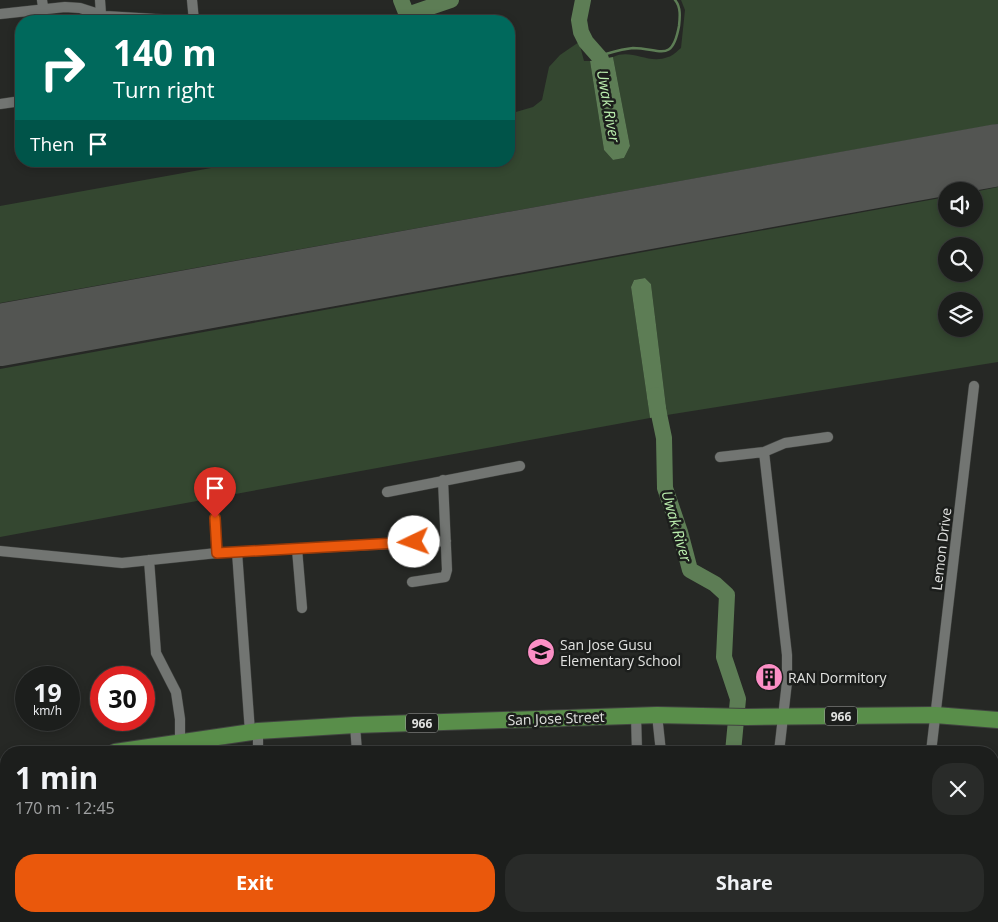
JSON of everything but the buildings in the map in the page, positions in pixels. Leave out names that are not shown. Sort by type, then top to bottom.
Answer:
[{"type":"main road","name":"San Jose Street","points":[[188,745],[254,732],[355,725],[657,715],[747,717],[935,715],[998,720]]},
{"type":"street","points":[[100,0],[104,15]]},
{"type":"street","points":[[192,0],[193,15]]},
{"type":"street","points":[[0,14],[42,5],[80,8],[99,15]]},
{"type":"street","points":[[0,104],[15,102]]},
{"type":"street","name":"Lemon Drive","points":[[932,746],[974,386]]},
{"type":"street","points":[[720,457],[764,452],[785,443],[828,437]]},
{"type":"street","points":[[764,452],[786,655],[784,716],[780,746]]},
{"type":"street","points":[[387,492],[520,466]]},
{"type":"street","points":[[412,582],[445,577],[447,570],[443,480]]},
{"type":"street","points":[[215,518],[217,553]]},
{"type":"street","points":[[0,551],[108,563],[217,553],[446,541]]},
{"type":"street","points":[[297,549],[302,608]]},
{"type":"street","points":[[238,552],[257,746]]},
{"type":"street","points":[[149,560],[156,653],[176,692],[188,745]]},
{"type":"street","points":[[657,715],[660,746]]},
{"type":"street","points":[[636,716],[637,746]]},
{"type":"street","points":[[355,725],[357,746]]},
{"type":"shaded area","points":[[681,0],[998,0],[998,124],[0,303],[0,206],[217,167],[515,167],[515,112],[533,107],[542,100],[549,67],[560,55],[579,42],[584,61],[590,61],[604,150],[613,160],[624,158],[630,146],[613,57],[627,54],[661,59],[675,53],[681,48],[685,10]]},
{"type":"shaded area","points":[[998,187],[998,362],[667,415],[651,284],[645,278],[634,280],[631,287],[650,418],[0,537],[0,369],[938,198],[938,227],[983,227],[983,190]]},
{"type":"water","points":[[613,57],[630,146],[624,158],[613,160],[604,150],[590,61]]},
{"type":"water","points":[[645,278],[651,284],[667,415],[650,418],[631,287],[634,280]]},
{"type":"waterway","name":"Uwak River","points":[[401,0],[407,15],[451,0]]},
{"type":"waterway","name":"Uwak River","points":[[583,0],[579,20],[581,32],[586,42],[601,59],[605,80]]},
{"type":"waterway","points":[[599,56],[633,48],[658,51],[668,50],[673,45],[679,26],[679,9],[675,0]]},
{"type":"waterway","name":"Uwak River","points":[[655,395],[664,438],[665,488],[680,532],[690,570],[715,584],[727,595],[724,657],[738,699],[734,746]]},
{"type":"runway","points":[[0,335],[998,155]]},
{"type":"place","name":"San Jose Gusu Elementary School","points":[[541,652]]},
{"type":"place","name":"RAN Dormitory","points":[[769,677]]},
{"type":"route","points":[[215,518],[217,553],[414,542]]}]
